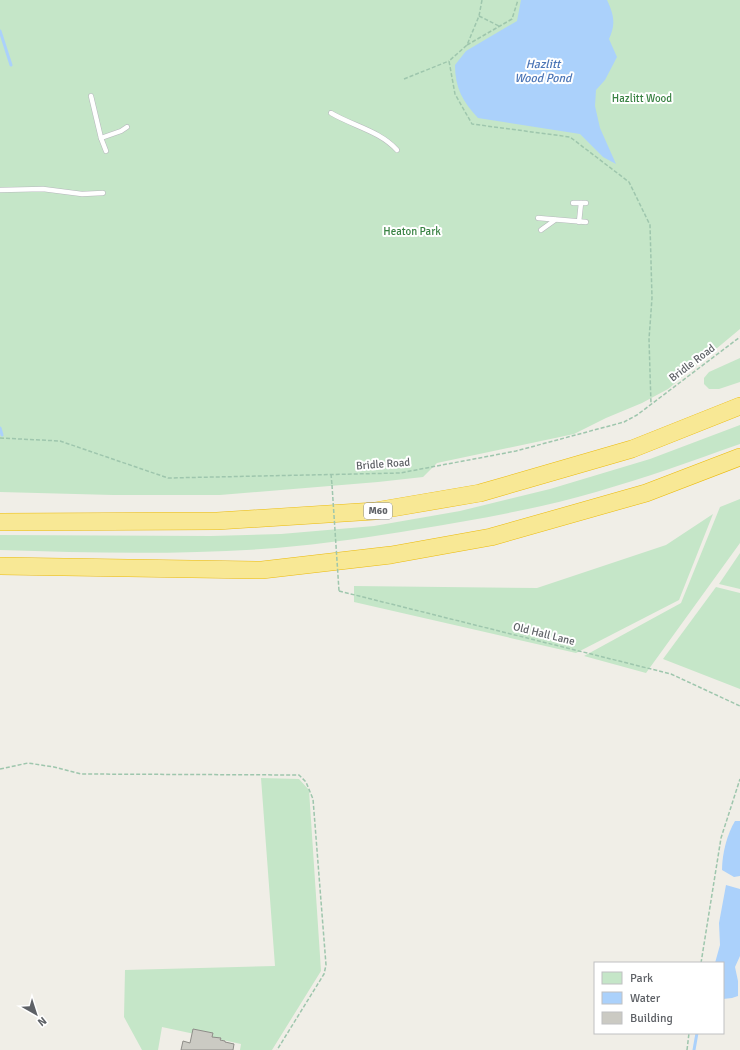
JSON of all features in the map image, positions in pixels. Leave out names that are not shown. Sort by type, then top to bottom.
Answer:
[{"type":"highway","name":"M60","points":[[0,522],[217,521],[375,511],[480,493],[632,450],[740,406]]},
{"type":"highway","points":[[0,566],[262,570],[390,555],[492,537],[646,493],[740,457]]},
{"type":"lane","points":[[91,96],[101,138],[106,151]]},
{"type":"lane","points":[[331,114],[378,135],[390,142],[397,150]]},
{"type":"lane","points":[[101,138],[127,127]]},
{"type":"lane","points":[[0,190],[43,189],[82,194],[103,193]]},
{"type":"lane","points":[[573,203],[584,203],[579,222]]},
{"type":"lane","points":[[538,218],[586,222]]},
{"type":"lane","points":[[541,230],[556,220]]},
{"type":"path","points":[[466,45],[479,16],[482,0]]},
{"type":"path","points":[[404,79],[449,61],[466,45],[512,19],[518,0]]},
{"type":"path","points":[[479,16],[499,26]]},
{"type":"path","points":[[449,61],[455,94],[472,124],[570,137],[629,182],[650,225],[652,298],[649,339],[651,405]]},
{"type":"path","name":"Bridle Road","points":[[0,438],[60,441],[168,478],[400,473],[516,451],[624,422],[651,405],[740,337]]},
{"type":"path","name":"Old Hall Lane","points":[[331,474],[339,591],[671,674],[740,706]]},
{"type":"path","points":[[0,769],[28,764],[54,767],[81,774],[299,776],[306,782],[313,799],[326,965],[324,974],[277,1050]]},
{"type":"path","points":[[701,962],[720,838],[740,779]]},
{"type":"path","points":[[687,1050],[689,1034]]},
{"type":"green space","name":"Heaton Park","points":[[0,0],[740,0],[740,329],[668,389],[642,403],[606,418],[574,434],[437,463],[423,477],[220,495],[113,495],[0,492]]},
{"type":"green space","points":[[740,358],[740,382],[719,389],[709,389],[704,384],[704,378],[709,372]]},
{"type":"green space","points":[[740,425],[740,444],[632,481],[530,509],[419,529],[276,548],[207,552],[138,553],[0,550],[0,535],[211,536],[281,534],[374,526],[460,511],[550,489],[650,459]]},
{"type":"green space","points":[[740,499],[740,543],[646,673],[584,656],[681,603],[720,507]]},
{"type":"green space","points":[[713,514],[679,600],[576,653],[354,602],[354,586],[537,588],[666,545]]},
{"type":"green space","points":[[740,553],[740,589],[719,584]]},
{"type":"green space","points":[[716,587],[740,593],[740,689],[663,659]]},
{"type":"green space","points":[[261,778],[299,779],[309,790],[321,971],[272,1050],[240,1050],[241,1044],[162,1027],[158,1050],[142,1050],[124,1017],[125,970],[275,966]]},
{"type":"water","name":"Hazlitt Wood Pond","points":[[521,0],[607,0],[613,20],[613,29],[609,39],[617,57],[605,80],[596,90],[595,106],[600,128],[616,164],[603,157],[580,134],[478,118],[464,100],[456,81],[455,65],[466,51],[517,21]]},
{"type":"water","points":[[735,821],[740,821],[740,876],[734,877],[722,870],[726,844]]},
{"type":"water","points":[[726,885],[740,889],[740,956],[735,967],[738,981],[738,996],[732,998],[724,999],[724,962],[715,962],[720,945],[719,923]]},
{"type":"building","points":[[193,1029],[213,1033],[212,1037],[221,1038],[220,1040],[234,1044],[233,1050],[181,1050],[183,1041],[190,1043]]},
{"type":"waterway","points":[[0,31],[11,65]]},
{"type":"waterway","points":[[0,428],[2,435]]},
{"type":"waterway","points":[[694,1050],[697,1034]]},
{"type":"park label","name":"Hazlitt Wood","points":[[642,98]]}]
